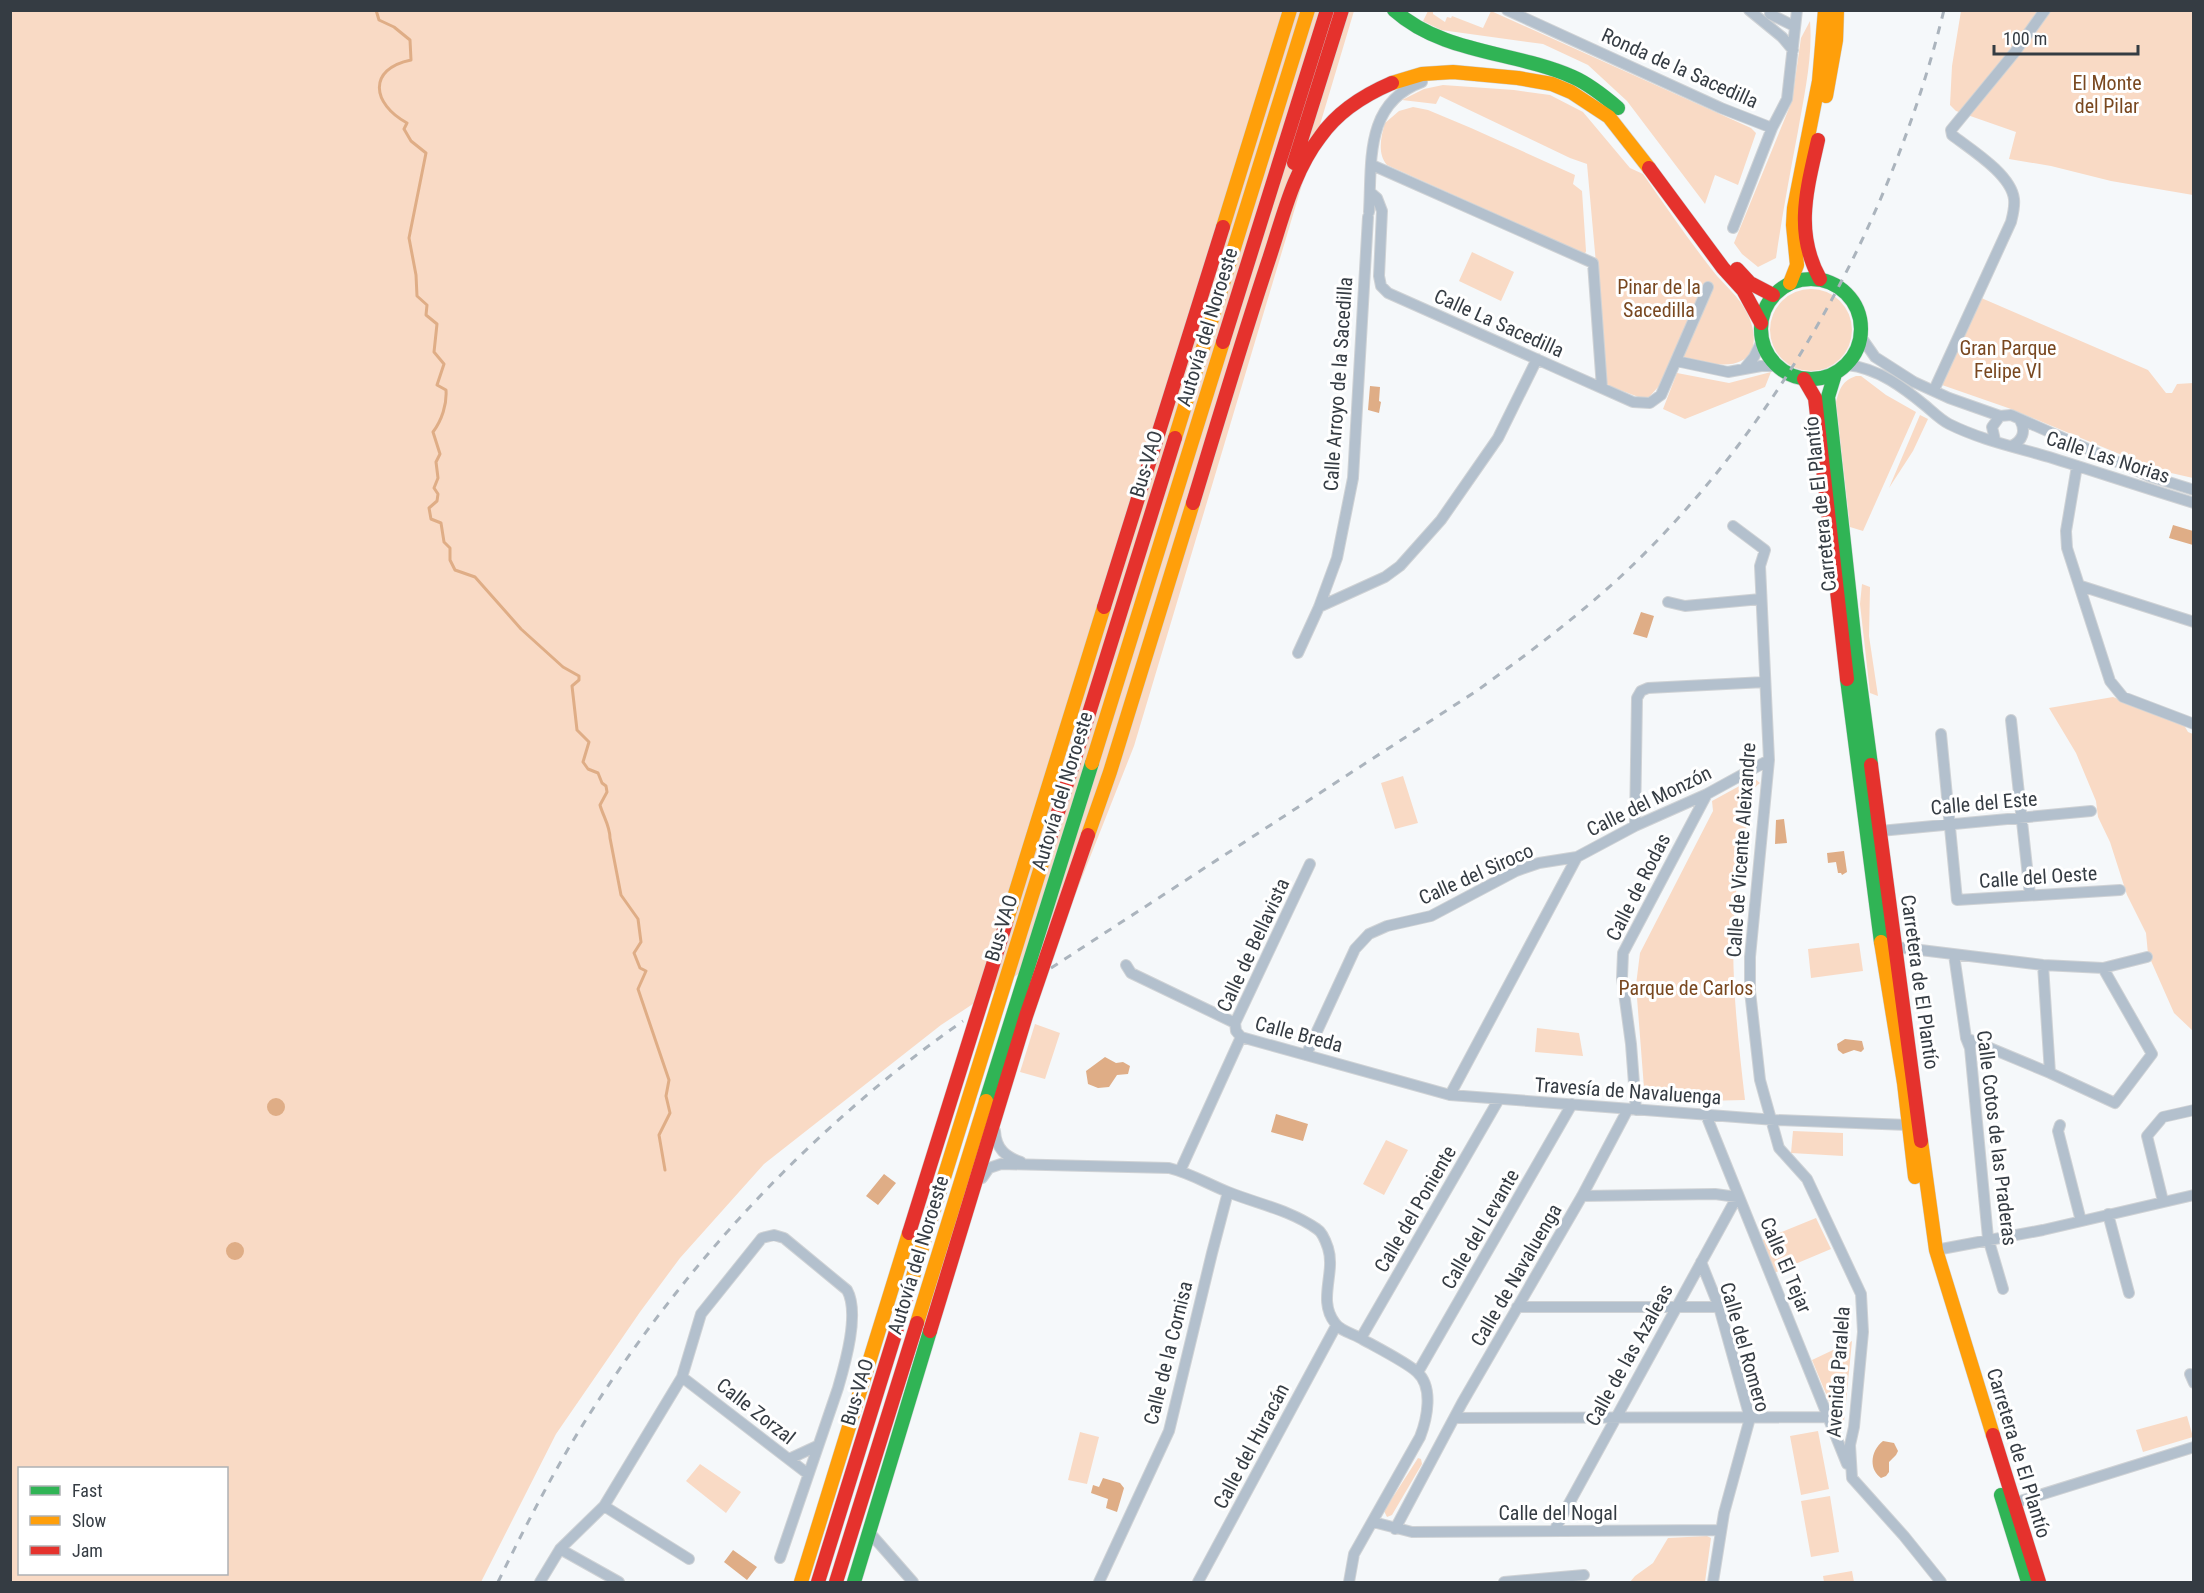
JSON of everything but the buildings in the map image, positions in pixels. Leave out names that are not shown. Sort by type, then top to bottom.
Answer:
[{"type":"main road","name":"Autovía del Noroeste","points":[[801,1582],[1290,10]]},
{"type":"main road","name":"Bus-VAO","points":[[818,1582],[1308,10]]},
{"type":"main road","name":"Autovía del Noroeste","points":[[836,1582],[1327,10]]},
{"type":"main road","points":[[1244,335],[1271,235],[1342,10]]},
{"type":"main road","points":[[1394,10],[1404,21],[1432,36],[1572,76],[1597,91],[1617,108],[1731,263],[1750,283],[1773,295]]},
{"type":"main road","points":[[1790,283],[1797,265],[1793,225],[1794,208],[1819,81],[1825,10]]},
{"type":"main road","points":[[1820,279],[1809,258],[1804,209],[1836,40],[1837,10]]},
{"type":"main road","points":[[1048,903],[1059,893],[1070,864],[1299,170],[1311,149],[1332,122],[1361,98],[1396,82],[1437,72],[1518,78],[1552,84],[1571,92],[1609,117],[1630,142],[1723,268],[1743,290],[1761,323]]},
{"type":"main road","points":[[1805,279],[1820,279],[1835,284],[1848,294],[1857,306],[1862,321],[1857,352],[1847,365],[1835,374],[1820,379],[1804,379],[1789,375],[1776,366],[1768,355],[1762,342],[1761,323],[1765,308],[1773,295],[1790,283],[1805,279]]},
{"type":"main road","name":"Carretera de El Plantío","points":[[1835,374],[1828,397],[1855,643],[1936,1250],[2039,1582]]},
{"type":"main road","name":"Carretera de El Plantío","points":[[1804,379],[1815,398],[1852,723],[1881,945],[1904,1083],[1927,1251],[2028,1582]]},
{"type":"main road","points":[[854,1582],[1002,1095],[1040,974],[1110,772],[1203,463]]},
{"type":"main road","points":[[789,1582],[848,1407],[858,1399]]},
{"type":"street","name":"Ronda de la Sacedilla","points":[[1507,10],[1720,108],[1772,128]]},
{"type":"street","points":[[1749,10],[1777,33],[1793,50]]},
{"type":"street","points":[[1756,10],[1774,12],[1794,28]]},
{"type":"street","points":[[1733,228],[1772,128],[1787,99],[1797,10]]},
{"type":"street","points":[[1934,390],[2014,211],[2014,200],[2008,185],[1988,164],[1950,132],[2045,10]]},
{"type":"street","points":[[1777,33],[1794,28]]},
{"type":"street","name":"Calle Arroyo de la Sacedilla","points":[[1298,653],[1319,607],[1337,558],[1353,478],[1373,139],[1378,123],[1390,103],[1404,90],[1419,83],[1473,74]]},
{"type":"street","points":[[1372,165],[1593,263],[1602,388]]},
{"type":"street","name":"Calle La Sacedilla","points":[[1370,192],[1377,198],[1382,212],[1379,276],[1381,286],[1388,293],[1633,402],[1650,403],[1661,395],[1708,287]]},
{"type":"street","name":"Calle Las Norias","points":[[1861,337],[1875,357],[1904,376],[1934,390],[2000,416],[2011,415],[2150,476],[2188,486],[2193,490]]},
{"type":"street","points":[[1744,369],[1762,342]]},
{"type":"street","points":[[1319,607],[1385,577],[1400,566],[1441,520],[1498,438],[1537,359]]},
{"type":"street","points":[[1676,361],[1728,372],[1776,366]]},
{"type":"street","name":"Calle Las Norias","points":[[1847,365],[1868,369],[1883,376],[1900,386],[1947,423],[1995,440],[2002,445],[2193,503]]},
{"type":"street","points":[[1995,440],[1992,427],[2000,416]]},
{"type":"street","name":"Calle Las Norias","points":[[2011,446],[2023,436],[2023,425],[2020,420]]},
{"type":"street","points":[[2077,466],[2066,531],[2067,548],[2110,681],[2123,697],[2193,724]]},
{"type":"street","name":"Calle de Vicente Aleixandre","points":[[1733,526],[1766,550],[1760,566],[1769,760],[1750,957],[1750,991],[1760,1080],[1772,1119]]},
{"type":"street","points":[[2080,586],[2193,622]]},
{"type":"street","points":[[1668,602],[1685,606],[1761,599]]},
{"type":"street","points":[[1635,826],[1637,698],[1641,691],[1647,688],[1765,682]]},
{"type":"street","points":[[2011,720],[2030,895]]},
{"type":"street","points":[[1941,734],[1950,824]]},
{"type":"street","name":"Calle del Monzón","points":[[1577,857],[1635,826],[1707,794],[1769,760]]},
{"type":"street","name":"Calle de Rodas","points":[[1632,1110],[1632,1055],[1622,978],[1623,953],[1707,794]]},
{"type":"street","name":"Calle del Este","points":[[1880,831],[2091,811]]},
{"type":"street","name":"Calle del Oeste","points":[[1950,824],[1957,900],[2120,890]]},
{"type":"street","points":[[1450,1095],[1577,857]]},
{"type":"street","name":"Calle del Siroco","points":[[1306,1055],[1355,949],[1369,934],[1387,926],[1431,916],[1516,872],[1539,863],[1577,857]]},
{"type":"street","name":"Calle de Bellavista","points":[[1180,1170],[1241,1036],[1236,1031],[1235,1023],[1310,864]]},
{"type":"street","points":[[1896,947],[2043,965],[2103,968],[2147,957]]},
{"type":"street","name":"Calle Cotos de las Praderas","points":[[1954,955],[1966,1038],[1970,1048],[1988,1240],[2003,1289]]},
{"type":"street","name":"Calle Breda","points":[[1126,965],[1131,973],[1235,1023]]},
{"type":"street","points":[[2043,965],[2050,1073]]},
{"type":"street","points":[[1966,1038],[2115,1103],[2152,1053],[2103,968]]},
{"type":"street","name":"Calle Breda","points":[[1241,1036],[1348,1066]]},
{"type":"street","name":"Travesía de Navaluenga","points":[[1348,1066],[1450,1095],[1706,1115],[1908,1125]]},
{"type":"street","points":[[1002,1095],[996,1125],[996,1141],[1005,1154],[1024,1164]]},
{"type":"street","name":"Calle del Poniente","points":[[1361,1338],[1499,1099]]},
{"type":"street","name":"Calle del Levante","points":[[1418,1372],[1572,1104]]},
{"type":"street","name":"Calle de Navaluenga","points":[[1395,1529],[1454,1418],[1632,1110]]},
{"type":"street","points":[[2163,1202],[2147,1136],[2163,1117],[2193,1110]]},
{"type":"street","name":"Calle El Tejar","points":[[1706,1115],[1737,1197],[1832,1423],[1852,1478]]},
{"type":"street","name":"Avenida Paralela","points":[[1772,1119],[1779,1148],[1807,1179],[1861,1294],[1863,1332],[1854,1427],[1850,1445],[1852,1478]]},
{"type":"street","points":[[2060,1125],[2058,1131],[2081,1221]]},
{"type":"street","points":[[947,1280],[984,1174],[996,1165],[1180,1170],[1228,1192],[1290,1214],[1319,1230],[1329,1249],[1330,1269],[1326,1302],[1329,1314],[1336,1326],[1418,1372],[1425,1386],[1428,1406],[1426,1422],[1414,1448],[1354,1554],[1349,1582]]},
{"type":"street","name":"Calle de la Cornisa","points":[[1099,1582],[1169,1431],[1228,1192]]},
{"type":"street","points":[[1582,1196],[1715,1194],[1737,1197]]},
{"type":"street","points":[[1936,1250],[2081,1221],[2193,1195]]},
{"type":"street","name":"Calle de las Azaleas","points":[[1554,1531],[1737,1197]]},
{"type":"street","points":[[2108,1214],[2129,1293]]},
{"type":"street","points":[[540,1582],[560,1549],[604,1506],[682,1377],[701,1314],[765,1236],[774,1235],[784,1238],[847,1290],[851,1298],[852,1310],[845,1362],[780,1558]]},
{"type":"street","name":"Calle del Romero","points":[[1701,1262],[1719,1307],[1750,1418],[1721,1530],[1713,1582]]},
{"type":"street","points":[[1517,1307],[1719,1307]]},
{"type":"street","name":"Calle del Huracán","points":[[1198,1582],[1336,1326]]},
{"type":"street","name":"Calle Zorzal","points":[[682,1377],[808,1474]]},
{"type":"street","points":[[1454,1418],[1750,1418],[1832,1423],[1844,1431],[1854,1427]]},
{"type":"street","points":[[789,1459],[817,1446]]},
{"type":"street","points":[[2014,1503],[2193,1447]]},
{"type":"street","points":[[1414,1448],[1433,1458]]},
{"type":"street","points":[[1852,1478],[1941,1582]]},
{"type":"street","points":[[604,1506],[689,1559]]},
{"type":"street","name":"Calle del Nogal","points":[[1373,1522],[1412,1532],[1721,1530]]},
{"type":"street","points":[[870,1533],[913,1582]]},
{"type":"street","points":[[560,1549],[619,1582]]},
{"type":"street","points":[[863,1554],[872,1551],[886,1552]]},
{"type":"street","points":[[1504,1582],[1565,1580],[1584,1575]]},
{"type":"green space","points":[[10,11],[1354,11],[1134,746],[1053,951],[941,1025],[764,1164],[680,1258],[556,1434],[481,1582],[11,1582]]},
{"type":"green space","points":[[1428,11],[1433,11],[1433,14],[1445,22],[1447,17],[1452,16],[1483,28],[1491,11],[1751,128],[1756,133],[1738,185],[1715,175],[1705,204],[1627,101],[1588,65],[1543,44],[1441,30],[1423,21]]},
{"type":"green space","name":"El Monte del Pilar","points":[[1961,11],[2193,11],[2193,195],[2111,181],[2051,166],[2009,159],[2016,132],[1956,111],[1950,105],[1952,66]]},
{"type":"green space","points":[[1810,21],[1807,76],[1776,258],[1758,267],[1742,254],[1734,243],[1792,101],[1801,38]]},
{"type":"green space","name":"Pinar de la Sacedilla","points":[[1443,85],[1550,95],[1583,112],[1630,168],[1643,174],[1704,259],[1744,307],[1750,319],[1754,340],[1747,357],[1741,361],[1726,364],[1674,356],[1660,385],[1649,397],[1641,398],[1607,385],[1587,164],[1440,96],[1436,104],[1402,100],[1424,89]]},
{"type":"green space","points":[[1413,107],[1428,110],[1471,128],[1575,175],[1573,184],[1582,191],[1585,254],[1387,165],[1381,150],[1385,123],[1399,111]]},
{"type":"green space","points":[[1472,252],[1514,272],[1501,301],[1459,281]]},
{"type":"green space","points":[[1811,289],[1827,292],[1840,301],[1849,314],[1852,330],[1849,346],[1840,359],[1827,368],[1811,371],[1795,368],[1782,359],[1773,346],[1770,330],[1773,314],[1782,301],[1795,292]]},
{"type":"green space","name":"Gran Parque Felipe VI","points":[[1979,297],[2148,370],[2166,393],[2172,393],[2177,384],[2193,383],[2193,478],[2158,470],[2011,409],[1942,385]]},
{"type":"green space","points":[[1771,372],[1765,387],[1685,419],[1663,409],[1677,373],[1729,383]]},
{"type":"green space","points":[[1856,376],[1861,376],[1886,395],[1916,412],[1863,531],[1850,527],[1836,402],[1842,386]]},
{"type":"green space","points":[[1920,415],[1928,419],[1913,451],[1889,488]]},
{"type":"green space","points":[[1862,584],[1870,587],[1869,636],[1878,696],[1870,693],[1860,604]]},
{"type":"green space","points":[[2113,697],[2184,725],[2188,732],[2193,734],[2193,1031],[2174,1013],[2148,954],[2146,933],[2127,895],[2110,842],[2098,817],[2096,801],[2076,753],[2049,708]]},
{"type":"green space","points":[[1403,776],[1418,823],[1395,829],[1381,783]]},
{"type":"green space","name":"Parque de Carlos","points":[[1754,778],[1760,783],[1753,789],[1737,884],[1733,938],[1739,1046],[1745,1100],[1659,1102],[1644,1088],[1636,985],[1640,953],[1713,811],[1712,801]]},
{"type":"green space","points":[[1859,943],[1863,971],[1811,978],[1808,949]]},
{"type":"green space","points":[[1035,1024],[1060,1033],[1045,1079],[1020,1072]]},
{"type":"green space","points":[[1537,1028],[1579,1033],[1583,1056],[1535,1052]]},
{"type":"green space","points":[[1793,1131],[1843,1133],[1843,1156],[1791,1153]]},
{"type":"green space","points":[[1386,1140],[1408,1150],[1384,1195],[1363,1184]]},
{"type":"green space","points":[[1816,1218],[1831,1249],[1774,1273],[1760,1241]]},
{"type":"green space","points":[[1852,1341],[1844,1422],[1838,1423],[1812,1360]]},
{"type":"green space","points":[[2001,1380],[2013,1416],[1999,1421],[1988,1384]]},
{"type":"green space","points":[[2187,1416],[2193,1437],[2143,1452],[2136,1430]]},
{"type":"green space","points":[[1818,1431],[1829,1489],[1801,1495],[1790,1436]]},
{"type":"green space","points":[[1080,1432],[1099,1437],[1087,1484],[1068,1480]]},
{"type":"green space","points":[[1418,1458],[1421,1459],[1422,1464],[1392,1515],[1387,1517],[1384,1511]]},
{"type":"green space","points":[[700,1464],[741,1492],[726,1513],[686,1481]]},
{"type":"green space","points":[[1830,1496],[1839,1552],[1811,1557],[1801,1501]]},
{"type":"green space","points":[[1707,1536],[1711,1538],[1705,1582],[1630,1582],[1653,1563],[1668,1538]]},
{"type":"green space","points":[[1852,1571],[1854,1582],[1824,1582],[1823,1576]]},
{"type":"shaded area","points":[[1370,386],[1380,387],[1379,413],[1368,410]]},
{"type":"shaded area","points":[[2173,525],[2193,531],[2193,545],[2169,538]]},
{"type":"shaded area","points":[[1641,612],[1654,616],[1647,638],[1633,634]]},
{"type":"shaded area","points":[[1784,819],[1787,843],[1775,844],[1776,820]]},
{"type":"shaded area","points":[[1844,851],[1847,872],[1842,875],[1838,873],[1836,862],[1828,863],[1827,853]]},
{"type":"shaded area","points":[[1845,1039],[1862,1041],[1864,1049],[1861,1052],[1854,1050],[1843,1054],[1838,1050],[1837,1044]]},
{"type":"shaded area","points":[[1105,1057],[1116,1063],[1123,1062],[1130,1066],[1128,1074],[1117,1075],[1109,1087],[1098,1088],[1088,1084],[1086,1071]]},
{"type":"shaded area","points":[[276,1098],[282,1101],[285,1107],[282,1113],[276,1116],[270,1113],[267,1107],[270,1101]]},
{"type":"shaded area","points":[[1276,1114],[1308,1124],[1303,1141],[1271,1132]]},
{"type":"shaded area","points":[[884,1174],[896,1183],[878,1205],[866,1196]]},
{"type":"shaded area","points":[[235,1242],[241,1245],[244,1251],[241,1257],[235,1260],[229,1257],[226,1251],[229,1245]]},
{"type":"shaded area","points":[[1883,1441],[1894,1443],[1898,1451],[1889,1462],[1889,1472],[1881,1478],[1874,1470],[1873,1460],[1876,1449]]},
{"type":"shaded area","points":[[1103,1478],[1120,1483],[1124,1488],[1117,1512],[1106,1508],[1108,1499],[1091,1493],[1093,1485],[1099,1487]]},
{"type":"shaded area","points":[[733,1550],[757,1567],[747,1580],[724,1562]]},
{"type":"waterway","points":[[376,10],[379,20],[394,27],[410,40],[411,60],[387,71],[381,79],[379,88],[381,97],[395,115],[407,123],[404,129],[411,141],[426,153],[409,238],[416,275],[417,296],[427,305],[426,315],[437,324],[434,352],[444,364],[437,385],[446,390],[446,401],[433,432],[440,454],[436,462],[438,478],[434,488],[438,494],[437,501],[429,508],[431,519],[441,523],[444,542],[450,548],[450,560],[455,570],[475,577],[521,629],[563,667],[579,676],[579,680],[572,686],[577,730],[589,742],[583,762],[588,769],[598,773],[602,783],[606,786],[607,792],[600,805],[609,829],[621,895],[638,919],[641,942],[634,953],[640,968],[646,971],[638,989],[669,1080],[666,1096],[670,1113],[659,1135],[665,1170]]},
{"type":"railway","points":[[1051,968],[1478,690],[1549,637],[1600,595],[1675,522],[1728,458],[1777,391],[1821,319],[1860,244],[1893,168],[1922,89],[1944,10]]},
{"type":"railway","points":[[498,1582],[538,1503],[582,1426],[662,1311],[706,1257],[752,1204],[853,1107],[963,1021]]},
{"type":"traffic: fast","points":[[1394,10],[1413,24],[1457,44],[1550,68],[1573,77],[1585,83],[1618,108]]},
{"type":"traffic: fast","points":[[1811,279],[1830,282],[1847,293],[1858,310],[1861,329],[1858,348],[1847,365],[1830,376],[1811,379],[1792,376],[1775,365],[1764,348],[1761,329],[1764,310],[1775,293],[1792,282],[1811,279]]},
{"type":"traffic: fast","points":[[1835,374],[1828,397],[1856,653],[1871,765]]},
{"type":"traffic: fast","points":[[1847,679],[1881,942]]},
{"type":"traffic: fast","points":[[986,1101],[1092,763]]},
{"type":"traffic: fast","points":[[854,1582],[930,1331]]},
{"type":"traffic: fast","points":[[2001,1495],[2028,1582]]},
{"type":"traffic: slow","points":[[1223,227],[1290,10]]},
{"type":"traffic: slow","points":[[1175,438],[1308,10]]},
{"type":"traffic: slow","points":[[1790,283],[1797,265],[1793,225],[1794,208],[1819,81],[1825,10]]},
{"type":"traffic: slow","points":[[1826,96],[1836,40],[1837,10]]},
{"type":"traffic: slow","points":[[1392,83],[1422,74],[1453,72],[1518,78],[1552,84],[1571,92],[1609,117],[1649,168]]},
{"type":"traffic: slow","points":[[1092,763],[1223,342]]},
{"type":"traffic: slow","points":[[1088,835],[1110,772],[1193,503]]},
{"type":"traffic: slow","points":[[1006,923],[1104,607]]},
{"type":"traffic: slow","points":[[907,1296],[1050,838]]},
{"type":"traffic: slow","points":[[1881,942],[1904,1083],[1915,1177]]},
{"type":"traffic: slow","points":[[917,1323],[986,1101]]},
{"type":"traffic: slow","points":[[1921,1141],[1936,1250],[1993,1435]]},
{"type":"traffic: slow","points":[[801,1582],[909,1233]]},
{"type":"traffic: jam","points":[[1223,342],[1327,10]]},
{"type":"traffic: jam","points":[[1294,163],[1342,10]]},
{"type":"traffic: jam","points":[[1193,503],[1284,211],[1303,165],[1320,137],[1335,119],[1371,93],[1392,83]]},
{"type":"traffic: jam","points":[[1818,140],[1807,193],[1805,227],[1812,262],[1820,279]]},
{"type":"traffic: jam","points":[[1649,168],[1723,268],[1743,290],[1761,323]]},
{"type":"traffic: jam","points":[[1104,607],[1223,227]]},
{"type":"traffic: jam","points":[[1737,269],[1750,283],[1773,295]]},
{"type":"traffic: jam","points":[[1804,379],[1815,398],[1847,679]]},
{"type":"traffic: jam","points":[[1050,838],[1175,438]]},
{"type":"traffic: jam","points":[[1871,765],[1921,1141]]},
{"type":"traffic: jam","points":[[930,1331],[1026,1016],[1088,835]]},
{"type":"traffic: jam","points":[[909,1233],[1006,923]]},
{"type":"traffic: jam","points":[[818,1582],[907,1296]]},
{"type":"traffic: jam","points":[[836,1582],[917,1323]]},
{"type":"traffic: jam","points":[[1993,1435],[2039,1582]]}]
